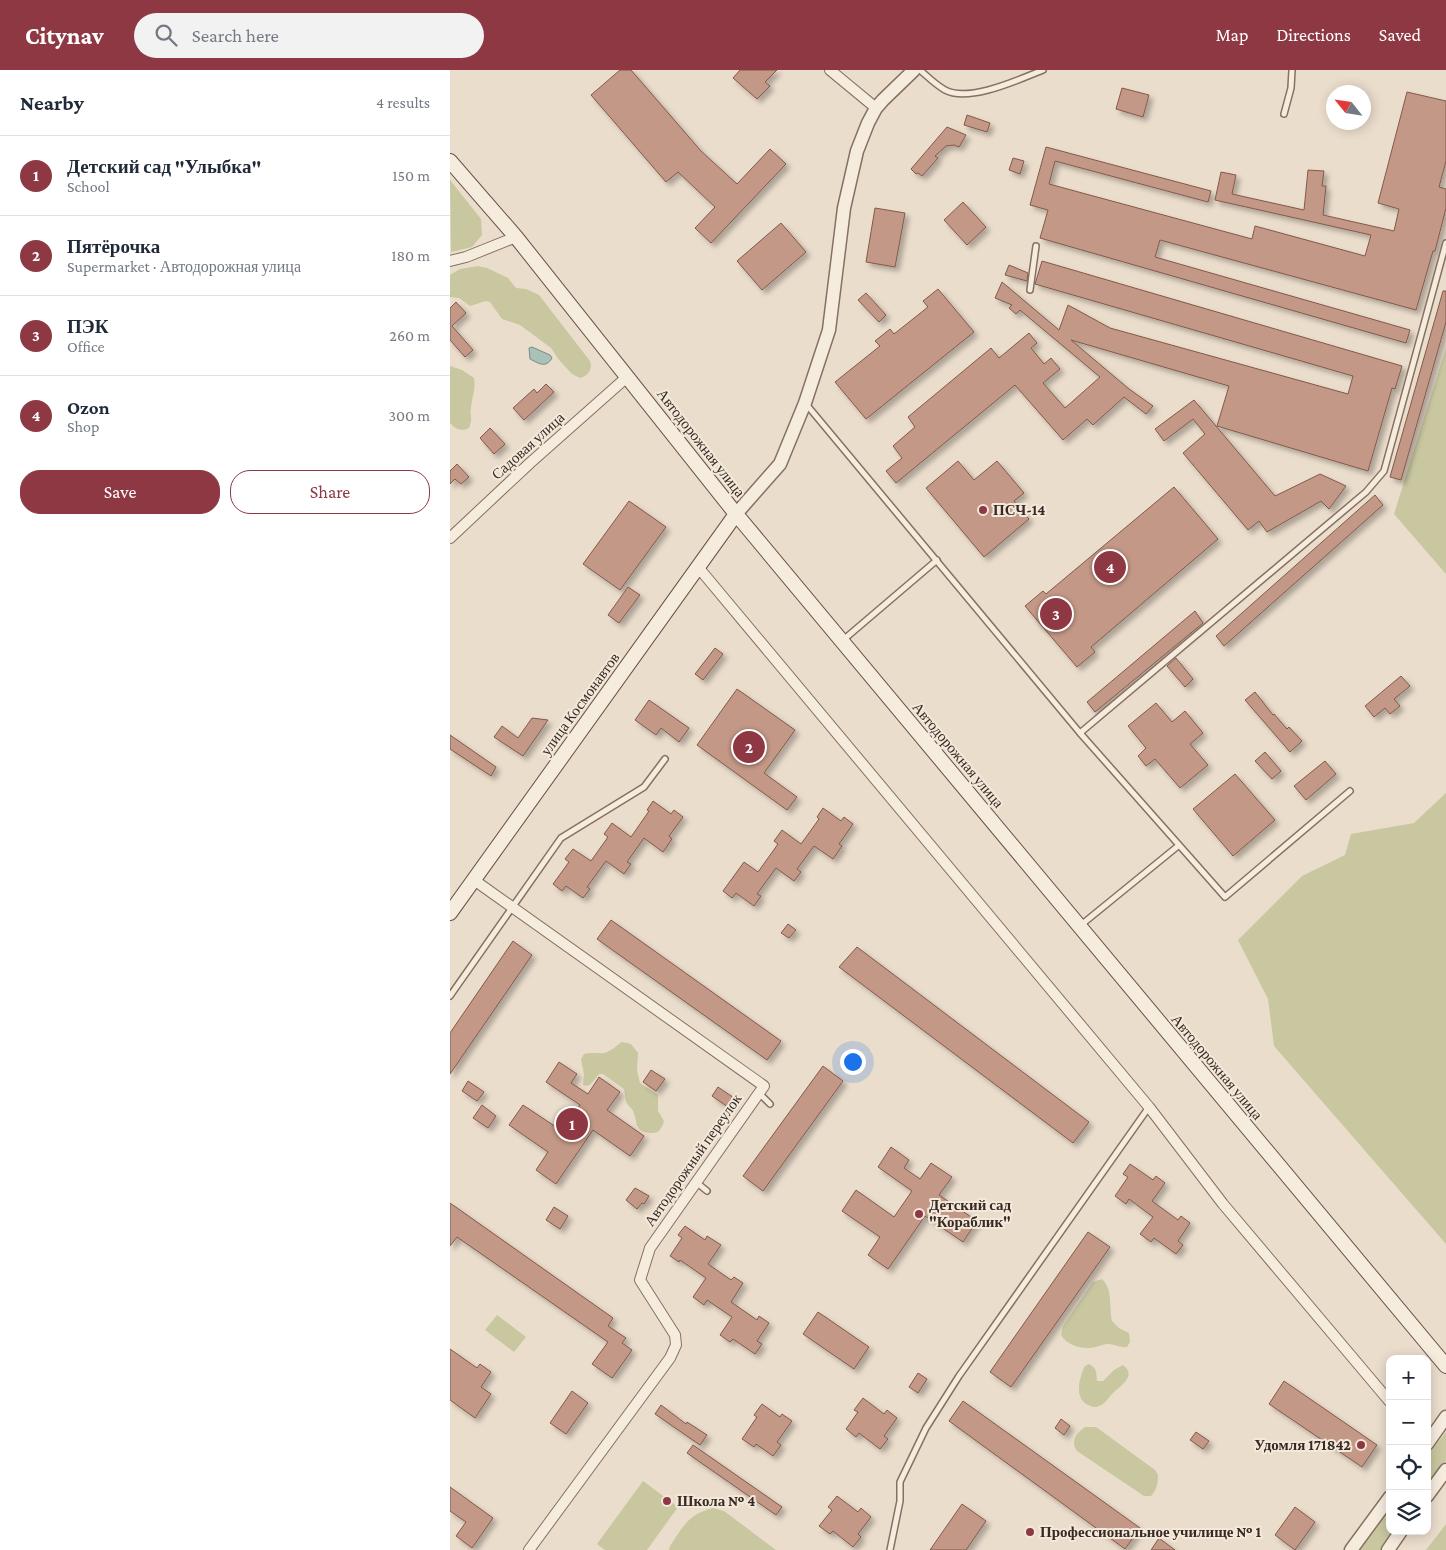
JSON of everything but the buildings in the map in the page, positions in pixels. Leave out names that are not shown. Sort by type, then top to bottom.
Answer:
[{"type":"main road","name":"Автодорожная улица","points":[[450,161],[516,237],[736,514],[1446,1366]]},
{"type":"main road","name":"улица Космонавтов","points":[[450,913],[736,514]]},
{"type":"street","points":[[830,70],[876,108]]},
{"type":"street","points":[[736,514],[780,464],[805,403],[829,330],[844,208],[857,151],[868,123],[876,108],[914,70]]},
{"type":"street","points":[[450,261],[466,257],[516,237]]},
{"type":"street","name":"Садовая улица","points":[[450,538],[530,463],[627,377]]},
{"type":"street","points":[[698,567],[1149,1107],[1224,1204],[1388,1400]]},
{"type":"street","name":"Автодорожный переулок","points":[[474,880],[764,1086],[650,1248],[640,1280],[675,1335],[676,1345],[670,1358],[529,1550]]},
{"type":"street","points":[[1431,1438],[1446,1417]]},
{"type":"street","points":[[1431,1491],[1446,1470]]},
{"type":"street","points":[[1351,1550],[1386,1502]]},
{"type":"street","points":[[1388,1550],[1398,1535]]},
{"type":"lane","points":[[920,70],[946,91],[964,94],[979,92],[1044,70]]},
{"type":"lane","points":[[1284,114],[1291,88],[1292,70]]},
{"type":"lane","points":[[1080,733],[1366,492],[1384,471],[1446,244]]},
{"type":"lane","points":[[1030,290],[1036,246]]},
{"type":"lane","points":[[805,403],[938,560],[1080,733],[1225,898],[1350,791]]},
{"type":"lane","points":[[842,642],[938,560]]},
{"type":"lane","points":[[450,996],[561,838],[644,787],[665,759]]},
{"type":"lane","points":[[1079,927],[1178,846]]},
{"type":"lane","points":[[758,1093],[770,1104]]},
{"type":"lane","points":[[890,1550],[900,1501],[900,1482],[926,1428],[959,1376],[1149,1107]]},
{"type":"lane","points":[[696,1182],[706,1191]]},
{"type":"green space","points":[[450,180],[481,219],[482,235],[472,247],[451,252]]},
{"type":"green space","points":[[478,266],[508,278],[516,288],[526,289],[539,295],[590,361],[591,367],[587,374],[580,378],[572,374],[551,348],[520,325],[502,319],[490,302],[486,301],[470,306],[459,298],[450,297],[450,275],[460,269]]},
{"type":"green space","points":[[1446,348],[1446,574],[1394,514]]},
{"type":"green space","points":[[450,366],[462,370],[474,378],[471,422],[469,428],[464,430],[454,427],[450,423]]},
{"type":"green space","points":[[1446,793],[1446,1244],[1274,1046],[1268,999],[1238,940],[1302,876],[1345,855],[1351,834],[1414,823]]},
{"type":"green space","points":[[622,1042],[631,1044],[638,1053],[637,1070],[640,1083],[658,1095],[658,1111],[664,1121],[656,1133],[641,1131],[627,1102],[624,1089],[603,1074],[599,1074],[591,1084],[583,1085],[584,1075],[581,1059],[584,1054],[605,1053]]},
{"type":"green space","points":[[1102,1279],[1108,1288],[1112,1321],[1119,1328],[1129,1333],[1130,1342],[1127,1347],[1108,1344],[1091,1348],[1081,1347],[1068,1342],[1061,1335],[1063,1326],[1093,1282]]},
{"type":"green space","points":[[497,1315],[526,1337],[514,1352],[485,1330]]},
{"type":"green space","points":[[1089,1364],[1095,1369],[1097,1381],[1103,1381],[1114,1370],[1123,1365],[1128,1373],[1124,1383],[1104,1404],[1096,1407],[1084,1402],[1079,1393],[1081,1376],[1085,1366]]},
{"type":"green space","points":[[1085,1427],[1096,1427],[1155,1470],[1158,1475],[1157,1483],[1155,1491],[1151,1496],[1144,1496],[1077,1451],[1074,1444],[1075,1438]]},
{"type":"green space","points":[[1446,1432],[1446,1460],[1431,1481],[1431,1451]]},
{"type":"green space","points":[[643,1481],[678,1507],[647,1550],[605,1550],[597,1544]]},
{"type":"green space","points":[[713,1508],[724,1511],[776,1550],[669,1550],[683,1527],[692,1517]]},
{"type":"green space","points":[[1386,1514],[1386,1535],[1392,1535],[1381,1550],[1360,1550]]},
{"type":"green space","points":[[1446,1524],[1446,1550],[1426,1550]]},
{"type":"shaded area","points":[[532,347],[550,355],[552,358],[545,364],[530,359],[529,348]]},
{"type":"place","name":"ПСЧ-14","points":[[983,510]]},
{"type":"place","name":"Ozon","points":[[1110,567]]},
{"type":"place","name":"ПЭК","points":[[1056,614]]},
{"type":"place","name":"Пятёрочка","points":[[749,747]]},
{"type":"place","name":"Детский сад \"Улыбка\"","points":[[572,1124]]},
{"type":"place","name":"Детский сад \"Кораблик\"","points":[[919,1214]]},
{"type":"place","name":"Удомля 171842","points":[[1361,1445]]},
{"type":"place","name":"Школа № 4","points":[[667,1501]]},
{"type":"place","name":"Профессиональное училище № 1","points":[[1030,1532]]}]
